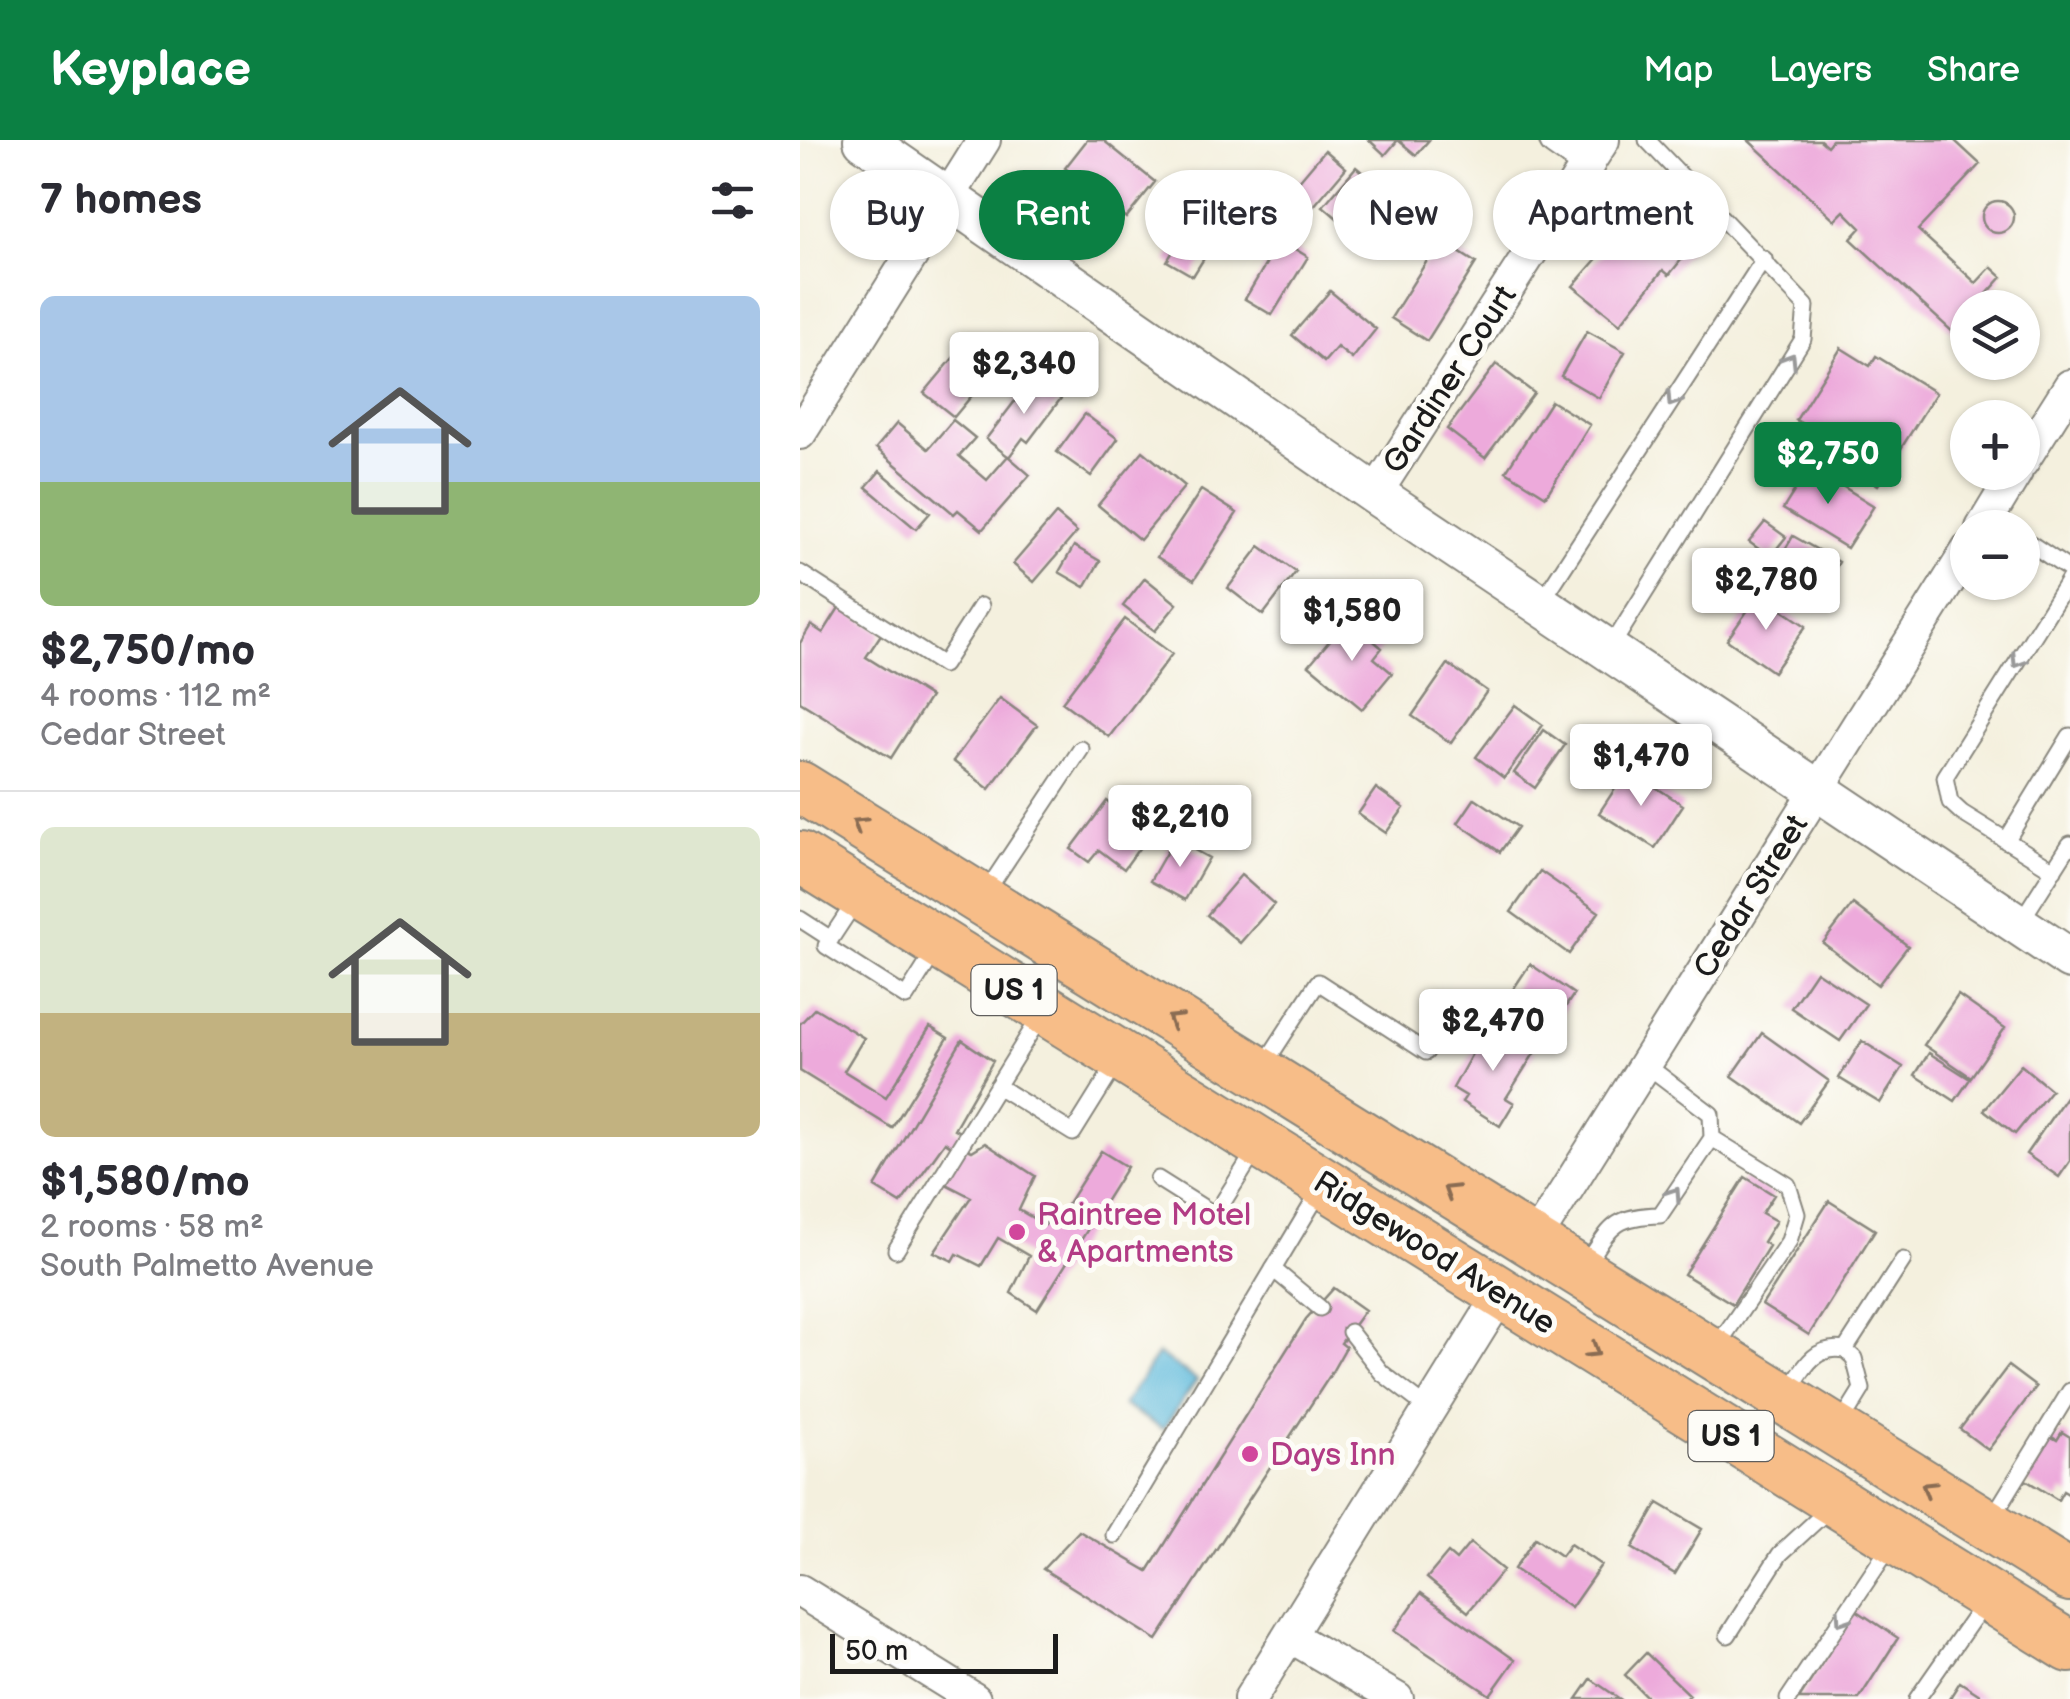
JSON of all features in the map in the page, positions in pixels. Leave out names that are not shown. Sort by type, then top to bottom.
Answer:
[{"type":"main road","name":"Ridgewood Avenue","points":[[800,787],[1988,1525],[2068,1570]]},
{"type":"main road","name":"Ridgewood Avenue","points":[[800,856],[2070,1647]]},
{"type":"main road","points":[[1391,1225],[1503,1252],[1533,1243]]},
{"type":"main road","points":[[1502,1294],[1516,1284],[1536,1279],[1596,1282]]},
{"type":"street","points":[[864,140],[907,170]]},
{"type":"street","points":[[959,180],[984,140]]},
{"type":"street","name":"Gardiner Court","points":[[1375,494],[1596,152],[1556,140]]},
{"type":"street","points":[[959,206],[1375,494],[2070,959]]},
{"type":"street","points":[[800,433],[909,260]]},
{"type":"street","points":[[2040,434],[2070,386]]},
{"type":"street","name":"Cedar Street","points":[[1533,1243],[1950,578]]},
{"type":"street","points":[[1250,1699],[1502,1294]]},
{"type":"street","points":[[800,1591],[974,1699]]},
{"type":"street","points":[[1290,1636],[1397,1699]]},
{"type":"lane","points":[[1608,650],[1803,340],[1806,306],[1646,140]]},
{"type":"lane","points":[[1540,604],[1764,259]]},
{"type":"lane","points":[[2040,550],[2070,570]]},
{"type":"lane","points":[[800,572],[943,665],[981,606]]},
{"type":"lane","points":[[2054,870],[1950,802],[1945,777],[2070,578]]},
{"type":"lane","points":[[2006,840],[2070,736]]},
{"type":"lane","points":[[982,900],[1081,749]]},
{"type":"lane","points":[[2018,925],[2070,844]]},
{"type":"lane","points":[[860,894],[826,946],[906,997],[940,944]]},
{"type":"lane","points":[[800,919],[831,940]]},
{"type":"lane","points":[[1260,1073],[1318,982],[1426,1052]]},
{"type":"lane","points":[[896,1250],[1045,1009]]},
{"type":"lane","points":[[997,1086],[1073,1133],[1120,1057]]},
{"type":"lane","points":[[1596,1282],[1616,1222],[1629,1216],[1660,1215],[1712,1138],[1711,1114],[1645,1064]]},
{"type":"lane","points":[[1712,1138],[1788,1185],[1798,1214],[1790,1241],[1712,1354]]},
{"type":"lane","points":[[1158,1179],[1215,1214],[1260,1143]]},
{"type":"lane","points":[[1114,1535],[1324,1184]]},
{"type":"lane","points":[[1845,1350],[1903,1260]]},
{"type":"lane","points":[[1273,1269],[1320,1308]]},
{"type":"lane","points":[[1350,1332],[1382,1373],[1430,1410]]},
{"type":"lane","points":[[1784,1398],[1812,1357],[1832,1348],[1845,1350],[1854,1358],[1862,1390],[1836,1431]]},
{"type":"lane","points":[[1988,1525],[2070,1391]]},
{"type":"lane","points":[[1728,1635],[1780,1554],[1837,1502]]},
{"type":"lane","points":[[1788,1699],[1895,1538]]},
{"type":"lane","points":[[1916,1699],[1988,1596]]},
{"type":"water","points":[[1158,1354],[1197,1380],[1163,1429],[1123,1405]]},
{"type":"building","points":[[1087,140],[1103,140],[1145,174],[1145,194],[1126,218],[1125,170],[1065,168]]},
{"type":"building","points":[[1369,140],[1398,140],[1385,155]]},
{"type":"building","points":[[1398,140],[1429,140],[1416,155]]},
{"type":"building","points":[[1748,140],[1820,140],[1827,146],[1832,140],[1954,140],[1980,164],[1918,230],[1976,283],[1991,267],[2002,277],[1991,290],[1950,290],[1950,330],[1851,239],[1861,228],[1844,211],[1835,220]]},
{"type":"building","points":[[1325,150],[1346,168],[1333,170],[1333,183],[1313,207],[1313,170],[1308,170]]},
{"type":"building","points":[[1333,194],[1333,215],[1323,206]]},
{"type":"building","points":[[1998,201],[2009,206],[2014,217],[2009,228],[1998,233],[1987,228],[1982,217],[1987,206]]},
{"type":"building","points":[[1168,260],[1203,260],[1193,276]]},
{"type":"building","points":[[1268,260],[1306,260],[1272,315],[1245,299]]},
{"type":"building","points":[[1427,260],[1476,263],[1427,341],[1391,318]]},
{"type":"building","points":[[1596,260],[1681,260],[1669,275],[1663,270],[1620,324],[1573,286]]},
{"type":"building","points":[[1330,291],[1376,329],[1352,359],[1337,347],[1324,362],[1292,335]]},
{"type":"building","points":[[1587,331],[1625,352],[1599,398],[1561,376]]},
{"type":"building","points":[[969,339],[999,363],[954,417],[924,393]]},
{"type":"building","points":[[1841,348],[1870,366],[1876,356],[1936,393],[1878,485],[1819,447],[1825,437],[1796,420]]},
{"type":"building","points":[[1496,364],[1534,393],[1485,458],[1447,429]]},
{"type":"building","points":[[1034,376],[1062,397],[1028,442],[1023,438],[1009,457],[986,439]]},
{"type":"building","points":[[1551,401],[1590,425],[1546,496],[1506,471]]},
{"type":"building","points":[[1085,414],[1118,439],[1091,476],[1057,452]]},
{"type":"building","points":[[953,420],[975,438],[959,456],[987,480],[1008,456],[1030,475],[982,530],[958,510],[954,514],[876,448],[897,423],[928,449]]},
{"type":"building","points":[[1143,451],[1185,486],[1140,540],[1098,505]]},
{"type":"building","points":[[1810,466],[1874,506],[1847,548],[1783,509]]},
{"type":"building","points":[[880,471],[930,513],[916,529],[866,487]]},
{"type":"building","points":[[1201,490],[1237,513],[1194,580],[1157,557]]},
{"type":"building","points":[[1056,514],[1077,532],[1034,582],[1013,564]]},
{"type":"building","points":[[1765,522],[1786,537],[1770,557],[1749,542]]},
{"type":"building","points":[[1793,536],[1839,562],[1814,607],[1767,580]]},
{"type":"building","points":[[1074,546],[1100,561],[1085,587],[1059,572]]},
{"type":"building","points":[[1260,546],[1296,572],[1263,615],[1228,588]]},
{"type":"building","points":[[1145,578],[1177,604],[1155,631],[1123,606]]},
{"type":"building","points":[[1759,594],[1806,626],[1773,672],[1727,640]]},
{"type":"building","points":[[840,606],[882,633],[866,657],[930,697],[891,758],[800,702],[800,643],[811,625],[823,633]]},
{"type":"building","points":[[1125,619],[1172,654],[1109,737],[1062,702]]},
{"type":"building","points":[[1348,619],[1382,648],[1374,658],[1392,673],[1362,709],[1309,665]]},
{"type":"building","points":[[1448,664],[1487,691],[1451,743],[1412,716]]},
{"type":"building","points":[[1000,698],[1037,725],[989,789],[953,761]]},
{"type":"building","points":[[1515,705],[1543,725],[1504,778],[1476,757]]},
{"type":"building","points":[[1544,730],[1565,745],[1535,788],[1514,773]]},
{"type":"building","points":[[1628,769],[1683,805],[1655,848],[1599,813]]},
{"type":"building","points":[[1376,788],[1404,808],[1386,833],[1358,814]]},
{"type":"building","points":[[1475,798],[1518,827],[1500,852],[1458,823]]},
{"type":"building","points":[[1107,801],[1150,833],[1124,869],[1099,850],[1089,862],[1071,849]]},
{"type":"building","points":[[1174,839],[1209,858],[1185,900],[1150,881]]},
{"type":"building","points":[[1540,871],[1599,912],[1569,954],[1511,912]]},
{"type":"building","points":[[1241,875],[1274,904],[1240,943],[1207,915]]},
{"type":"building","points":[[1853,904],[1908,946],[1878,985],[1823,943]]},
{"type":"building","points":[[1530,964],[1574,994],[1552,1027],[1508,997]]},
{"type":"building","points":[[1816,971],[1866,1004],[1840,1041],[1791,1008]]},
{"type":"building","points":[[1958,995],[2005,1028],[1971,1077],[1924,1045]]},
{"type":"building","points":[[815,1008],[864,1038],[844,1071],[886,1097],[930,1027],[948,1038],[892,1128],[800,1071],[800,1024]]},
{"type":"building","points":[[1489,1023],[1535,1052],[1506,1098],[1514,1103],[1500,1126],[1462,1102],[1466,1096],[1453,1088]]},
{"type":"building","points":[[1762,1033],[1829,1081],[1799,1123],[1732,1076]]},
{"type":"building","name":"Raintree Motel & Apartments","points":[[962,1040],[993,1061],[954,1129],[962,1133],[954,1148],[945,1142],[901,1203],[875,1187]]},
{"type":"building","points":[[1862,1041],[1903,1067],[1880,1103],[1839,1078]]},
{"type":"building","points":[[1929,1053],[1970,1079],[1955,1101],[1915,1075]]},
{"type":"building","points":[[2021,1065],[2051,1090],[2015,1134],[1984,1110]]},
{"type":"building","points":[[2070,1091],[2070,1161],[2059,1177],[2026,1154]]},
{"type":"building","name":"Raintree Motel & Apartments","points":[[985,1143],[1035,1176],[1019,1210],[1045,1225],[1053,1213],[1060,1216],[1101,1151],[1127,1167],[1037,1310],[1011,1293],[1029,1256],[998,1238],[981,1266],[957,1254],[953,1261],[934,1252],[971,1197],[942,1182],[963,1147],[972,1151]]},
{"type":"building","points":[[1745,1177],[1774,1195],[1762,1213],[1776,1221],[1763,1242],[1769,1246],[1733,1304],[1684,1274]]},
{"type":"building","points":[[1829,1201],[1875,1230],[1809,1335],[1762,1305]]},
{"type":"building","name":"Days Inn","points":[[1334,1288],[1365,1310],[1341,1343],[1346,1347],[1329,1377],[1157,1640],[1043,1569],[1079,1531],[1148,1571],[1306,1319]]},
{"type":"building","points":[[2008,1366],[2036,1387],[1988,1450],[1960,1429]]},
{"type":"building","points":[[2062,1432],[2070,1437],[2070,1495],[2063,1491],[2058,1500],[2021,1477],[2048,1435],[2057,1440]]},
{"type":"building","points":[[1658,1503],[1702,1529],[1675,1574],[1632,1548]]},
{"type":"building","points":[[1535,1538],[1561,1556],[1570,1544],[1601,1565],[1571,1608],[1514,1569]]},
{"type":"building","points":[[1470,1543],[1503,1570],[1468,1612],[1427,1578],[1448,1553],[1456,1560]]},
{"type":"building","points":[[1421,1593],[1515,1660],[1490,1695],[1394,1631]]},
{"type":"building","points":[[1856,1610],[1898,1638],[1859,1699],[1799,1699]]},
{"type":"building","points":[[1646,1653],[1690,1695],[1686,1699],[1649,1699],[1625,1675]]},
{"type":"building","points":[[1591,1679],[1620,1699],[1577,1699]]},
{"type":"building","points":[[1960,1682],[1986,1699],[1949,1699]]},
{"type":"place","name":"Raintree Motel & Apartments","points":[[1017,1232]]},
{"type":"place","name":"Days Inn","points":[[1250,1454]]}]
